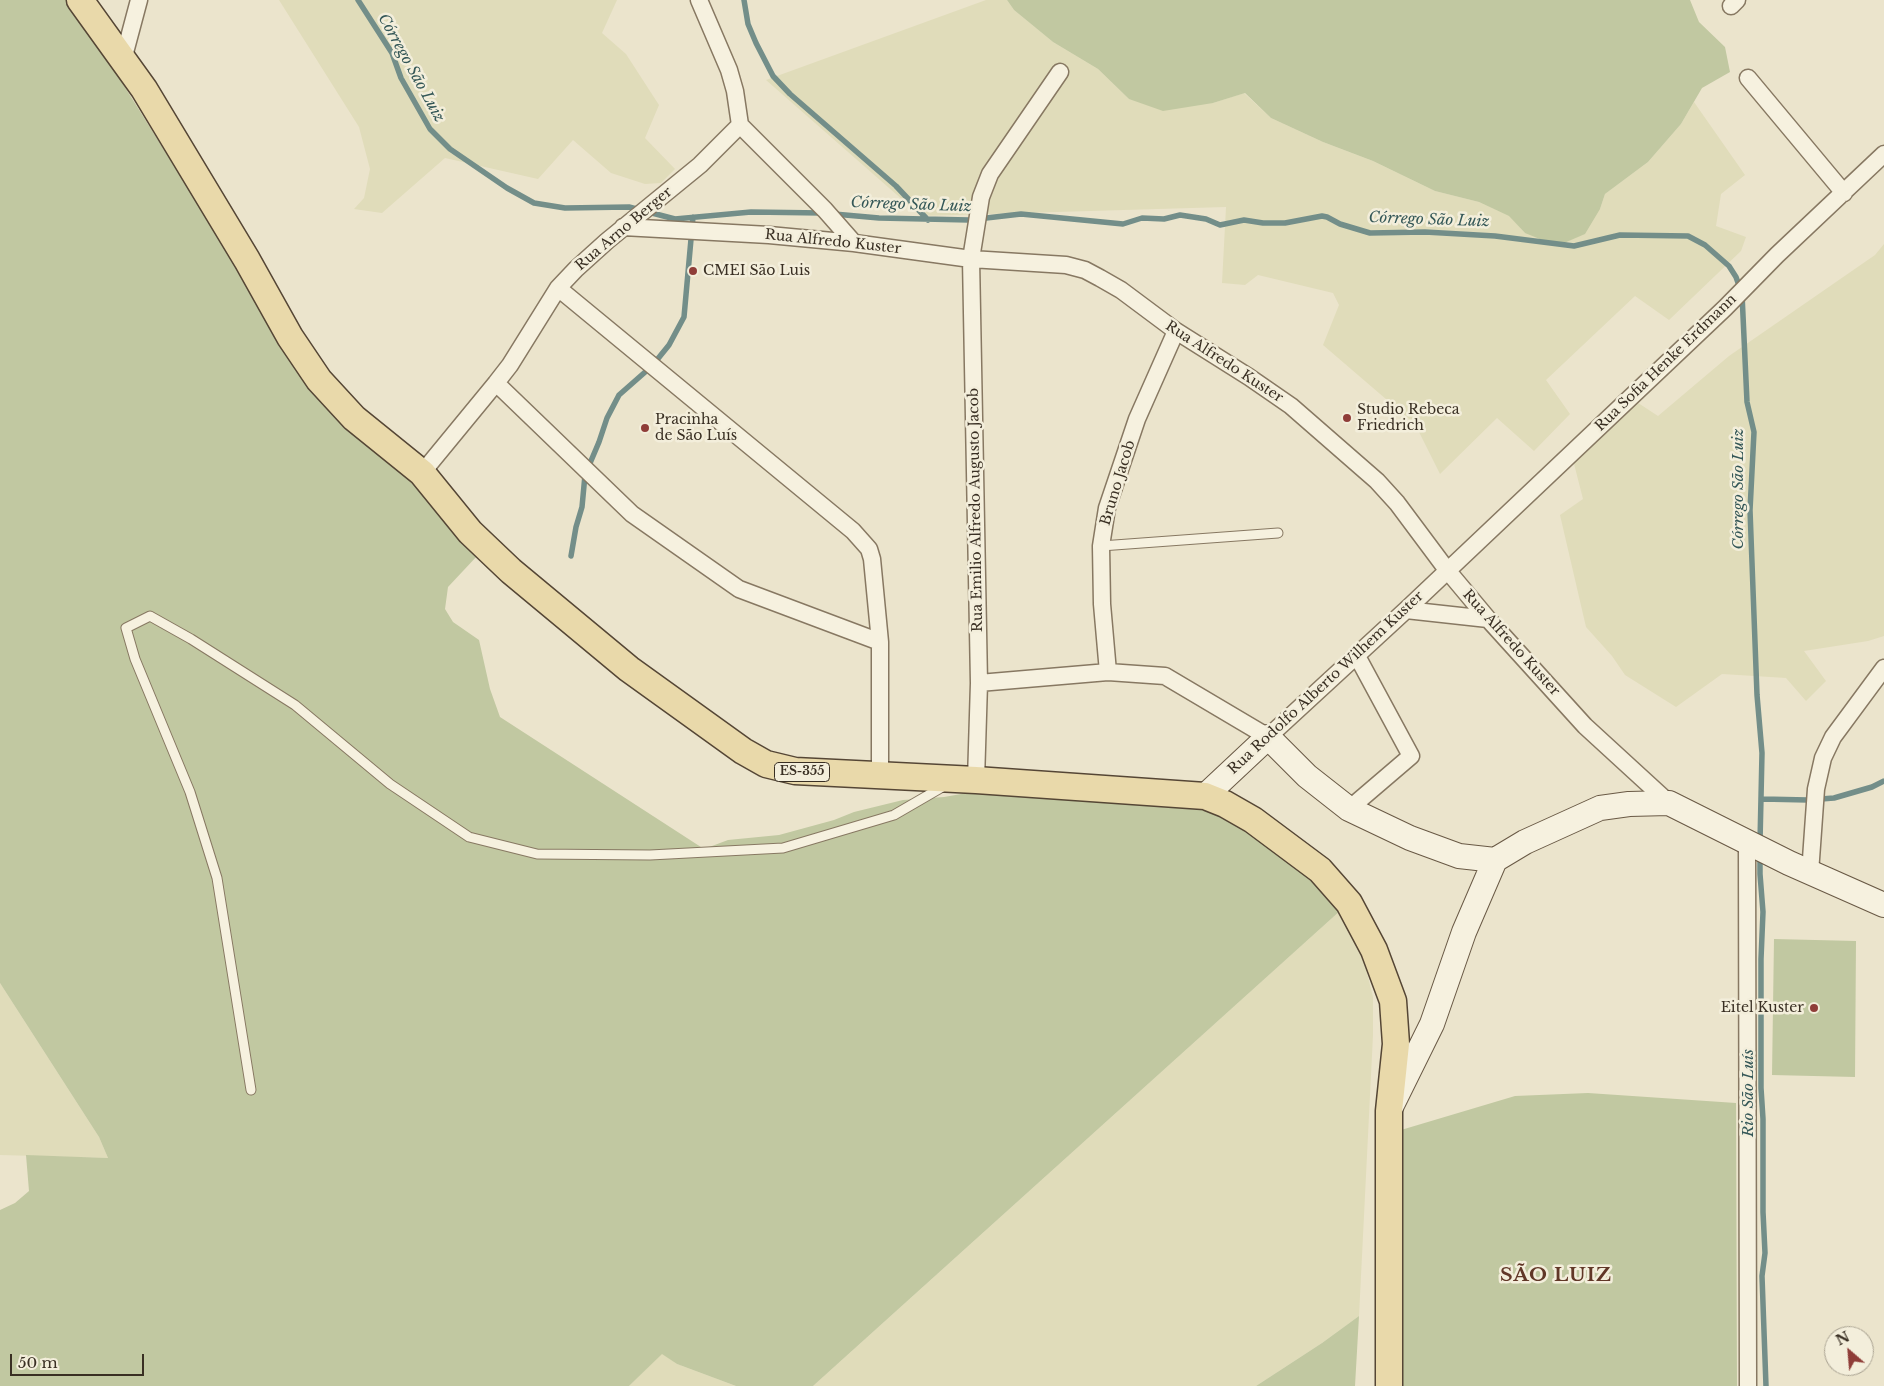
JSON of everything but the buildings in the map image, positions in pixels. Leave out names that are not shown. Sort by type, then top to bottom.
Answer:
[{"type":"main road","name":"ES-355","points":[[80,0],[150,98],[247,260],[290,337],[319,380],[354,418],[422,473],[470,532],[511,571],[629,669],[743,751],[766,764],[795,771],[1205,796],[1225,804],[1254,820],[1320,870],[1349,903],[1374,950],[1393,1002],[1396,1044],[1389,1110],[1389,1386]]},
{"type":"street","points":[[123,60],[139,0]]},
{"type":"street","points":[[700,0],[729,70],[740,125],[825,210],[854,243]]},
{"type":"street","name":"Rua Emilio Alfredo Augusto Jacob","points":[[966,780],[979,683],[971,258],[985,184],[996,164],[1060,72]]},
{"type":"street","points":[[1748,78],[1844,193]]},
{"type":"street","name":"Rua Arno Berger","points":[[422,473],[510,365],[558,288],[593,252],[700,166],[740,125]]},
{"type":"street","name":"Rua Sofia Henke Erdmann","points":[[1447,570],[1725,308],[1884,154]]},
{"type":"street","name":"Rua Alfredo Kuster","points":[[624,227],[769,235],[854,243],[971,258],[1066,265],[1085,270],[1121,290],[1176,331],[1291,406],[1378,481],[1397,503],[1447,570],[1488,619],[1585,726],[1670,803]]},
{"type":"street","points":[[558,288],[853,531],[869,549],[872,559],[880,642],[880,777]]},
{"type":"street","name":"Bruno Jacob","points":[[1108,672],[1102,604],[1100,546],[1107,508],[1137,419],[1176,331]]},
{"type":"street","points":[[496,383],[632,514],[739,589],[880,642]]},
{"type":"street","name":"Rua Rodolfo Alberto Wilhem Kuster","points":[[1205,796],[1447,570]]},
{"type":"street","points":[[1406,610],[1488,619]]},
{"type":"street","points":[[1349,809],[1411,756],[1357,656]]},
{"type":"street","points":[[1800,868],[1815,823],[1816,789],[1823,758],[1833,737],[1884,668]]},
{"type":"street","points":[[979,683],[1108,672],[1165,676],[1268,737],[1307,776],[1349,809],[1410,838],[1459,856],[1495,860]]},
{"type":"street","points":[[1389,1110],[1432,1024],[1464,932],[1495,860],[1525,842],[1600,808],[1629,804],[1670,803],[1800,868],[1884,905]]},
{"type":"street","points":[[1748,1386],[1749,842]]},
{"type":"lane","points":[[1100,546],[1278,533]]},
{"type":"lane","points":[[251,1090],[217,878],[190,792],[135,659],[126,628],[150,616],[191,638],[296,705],[390,784],[469,837],[537,854],[650,855],[783,848],[894,815],[966,780]]},
{"type":"shaded area","points":[[279,0],[617,0],[602,33],[626,54],[659,105],[645,138],[675,169],[661,183],[645,184],[611,173],[573,140],[538,179],[445,158],[382,213],[354,209],[364,198],[370,169],[359,127]]},
{"type":"shaded area","points":[[986,0],[1007,0],[1014,10],[1053,42],[1098,69],[1129,99],[1213,103],[1244,93],[1271,118],[1323,142],[1373,161],[1435,191],[1479,202],[1510,216],[1525,233],[1600,209],[1605,194],[1648,162],[1681,124],[1694,102],[1745,175],[1721,194],[1716,226],[1746,237],[1741,251],[1669,320],[1635,296],[1546,380],[1570,414],[1534,451],[1497,418],[1440,474],[1415,424],[1323,345],[1339,305],[1333,293],[1258,275],[1245,285],[1222,283],[1226,207],[921,216],[766,80]]},
{"type":"shaded area","points":[[1884,244],[1884,636],[1868,641],[1804,651],[1826,681],[1806,701],[1786,678],[1722,674],[1676,707],[1625,675],[1612,656],[1586,627],[1560,515],[1583,499],[1572,456],[1626,395],[1658,416],[1729,356],[1875,255]]},
{"type":"shaded area","points":[[1341,910],[1349,924],[1365,965],[1373,997],[1373,1035],[1359,1316],[1322,1343],[1256,1386],[813,1386]]},
{"type":"shaded area","points":[[0,983],[99,1137],[108,1158],[0,1155]]},
{"type":"shaded area","points":[[662,1353],[677,1364],[736,1386],[629,1386]]},
{"type":"green space","points":[[0,0],[68,0],[108,60],[297,363],[389,444],[478,555],[448,587],[445,609],[453,622],[479,640],[490,689],[500,717],[704,849],[728,840],[779,835],[834,820],[854,812],[903,800],[944,797],[1012,785],[1156,792],[1262,829],[1341,910],[813,1386],[736,1386],[677,1364],[662,1354],[629,1386],[0,1386],[0,1210],[15,1203],[29,1191],[26,1155],[108,1158],[99,1137],[0,983]]},
{"type":"green space","points":[[1007,0],[1690,0],[1699,22],[1725,47],[1730,72],[1702,88],[1681,124],[1648,162],[1605,194],[1600,209],[1585,234],[1557,246],[1525,233],[1509,216],[1479,202],[1435,191],[1373,161],[1323,142],[1271,118],[1245,93],[1213,103],[1163,111],[1129,99],[1098,69],[1053,42],[1014,10]]},
{"type":"green space","name":"Eitel Kuster","points":[[1774,939],[1856,941],[1855,1077],[1772,1075]]},
{"type":"green space","points":[[1588,1093],[1736,1103],[1737,1386],[1380,1386],[1401,1130],[1515,1096]]},
{"type":"green space","points":[[1359,1316],[1355,1386],[1256,1386],[1322,1343]]},
{"type":"waterway","name":"Córrego São Luiz","points":[[358,0],[392,53],[401,78],[430,129],[450,149],[507,188],[534,203],[565,208],[629,207],[675,219],[751,212],[822,213]]},
{"type":"waterway","points":[[744,0],[748,24],[773,76],[790,94],[896,186],[928,220]]},
{"type":"waterway","name":"Córrego São Luiz","points":[[834,214],[879,218],[969,220],[1021,214],[1123,224],[1142,218],[1164,219],[1180,215],[1206,219],[1220,225],[1244,220],[1263,223],[1285,223],[1322,216],[1340,224],[1370,233],[1425,232],[1495,236],[1574,246],[1620,235],[1688,236],[1705,245],[1729,266],[1736,277],[1742,294],[1747,402],[1754,432],[1750,510],[1757,695],[1762,753],[1760,842]]},
{"type":"waterway","points":[[571,556],[582,507],[585,475],[607,418],[619,395],[652,366],[669,345],[684,317],[693,217]]},
{"type":"waterway","points":[[1762,799],[1808,800],[1834,798],[1872,787],[1884,781]]},
{"type":"waterway","name":"Rio São Luís","points":[[1760,854],[1763,912],[1761,1088],[1765,1253],[1762,1276],[1766,1386]]},
{"type":"place","name":"CMEI São Luis","points":[[693,271]]},
{"type":"place","name":"Studio Rebeca Friedrich","points":[[1347,418]]},
{"type":"place","name":"Pracinha de São Luís","points":[[645,428]]},
{"type":"place","name":"Eitel Kuster","points":[[1814,1008]]},
{"type":"district","name":"SÃO LUIZ","points":[[1556,1276]]}]
